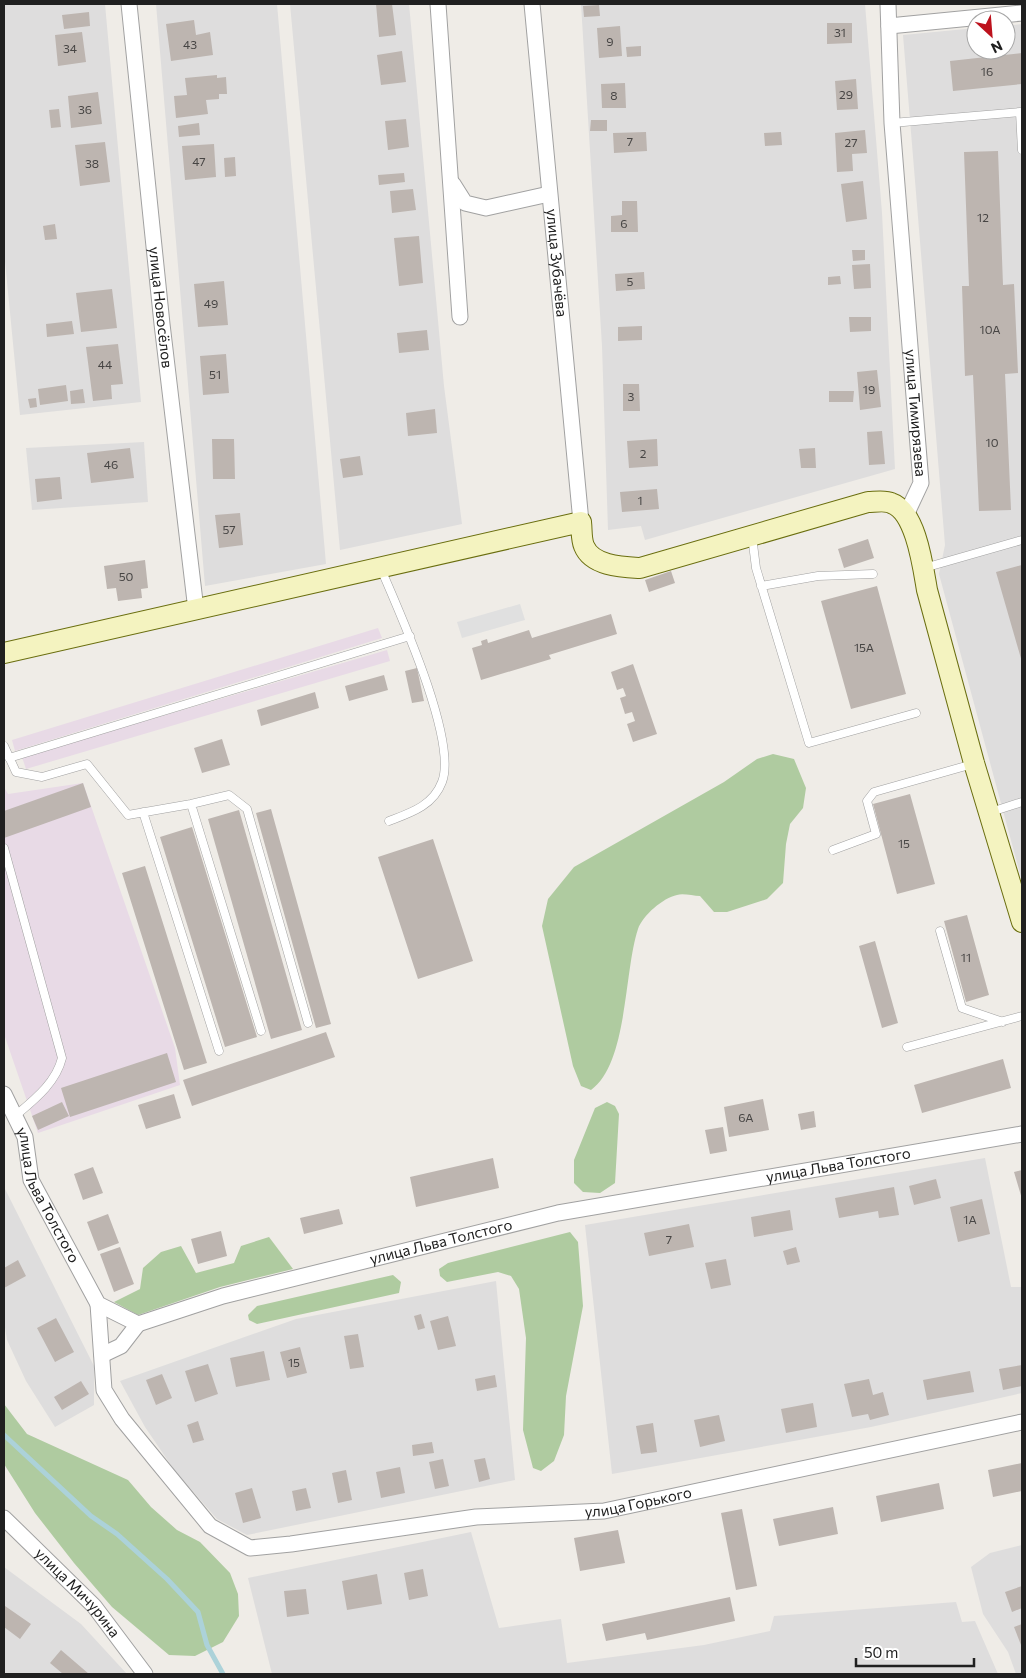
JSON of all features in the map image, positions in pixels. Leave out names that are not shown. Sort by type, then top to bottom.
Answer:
[{"type":"street","name":"улица Новосёлов","points":[[129,4],[162,324],[196,610]]},
{"type":"street","points":[[438,4],[460,318]]},
{"type":"street","name":"улица Зубачёва","points":[[532,4],[580,522]]},
{"type":"street","name":"улица Тимирязева","points":[[888,4],[892,123],[921,483],[906,515]]},
{"type":"street","points":[[889,26],[1022,13]]},
{"type":"street","points":[[452,183],[465,202],[486,208],[549,194]]},
{"type":"street","points":[[4,653],[381,569],[580,522],[584,547],[598,560],[620,567],[640,568],[868,502],[892,502],[906,515],[912,526],[924,568],[927,590],[974,763],[1022,922]]},
{"type":"street","name":"улица Льва Толстого","points":[[4,1094],[25,1137],[31,1180],[98,1304]]},
{"type":"street","name":"улица Льва Толстого","points":[[138,1324],[223,1296],[558,1213],[1022,1134]]},
{"type":"street","points":[[98,1304],[138,1324],[121,1346],[102,1355],[98,1304]]},
{"type":"street","name":"улица Горького","points":[[102,1355],[104,1390],[122,1419],[210,1526],[250,1548],[291,1544],[476,1517],[604,1511],[1022,1422]]},
{"type":"street","name":"улица Мичурина","points":[[4,1518],[94,1606],[145,1674]]},
{"type":"lane","points":[[892,123],[1021,112],[1022,150]]},
{"type":"lane","points":[[752,536],[756,568],[809,743],[916,713]]},
{"type":"lane","points":[[924,568],[1022,540]]},
{"type":"lane","points":[[381,569],[417,653],[441,737],[445,772],[442,784],[432,798],[420,809],[388,821]]},
{"type":"lane","points":[[761,586],[818,576],[873,574]]},
{"type":"lane","points":[[9,758],[410,636]]},
{"type":"lane","points":[[4,746],[16,772],[42,777],[87,764],[128,815],[229,795],[247,809],[308,1023]]},
{"type":"lane","points":[[833,850],[876,834],[867,801],[874,792],[974,763]]},
{"type":"lane","points":[[989,813],[1022,802]]},
{"type":"lane","points":[[191,804],[261,1031]]},
{"type":"lane","points":[[143,812],[218,1051]]},
{"type":"lane","points":[[4,848],[62,1058],[59,1072],[15,1116]]},
{"type":"lane","points":[[940,931],[962,1008],[1003,1022]]},
{"type":"lane","points":[[907,1047],[1022,1016]]},
{"type":"shaded area","points":[[4,4],[105,4],[141,402],[20,415],[4,251]]},
{"type":"shaded area","points":[[156,4],[277,4],[326,564],[205,586]]},
{"type":"shaded area","points":[[290,4],[409,4],[444,386],[462,524],[340,550]]},
{"type":"shaded area","points":[[581,4],[865,4],[882,213],[895,469],[645,540],[641,526],[608,530],[602,346]]},
{"type":"shaded area","points":[[1022,24],[1022,881],[939,574],[945,545],[903,35],[966,29],[966,60],[1016,60],[1016,25]]},
{"type":"shaded area","points":[[144,442],[148,502],[32,510],[26,448]]},
{"type":"shaded area","points":[[520,604],[525,620],[462,638],[457,622]]},
{"type":"shaded area","points":[[378,628],[382,638],[15,751],[12,740]]},
{"type":"shaded area","points":[[387,650],[390,661],[26,769],[22,757]]},
{"type":"shaded area","points":[[83,783],[175,1048],[180,1085],[38,1133],[4,1034],[4,787],[8,794]]},
{"type":"shaded area","points":[[985,1158],[1011,1287],[1022,1287],[1022,1393],[871,1427],[612,1474],[585,1225]]},
{"type":"shaded area","points":[[4,1187],[94,1366],[94,1405],[55,1427],[26,1381],[7,1340],[4,1321]]},
{"type":"shaded area","points":[[496,1281],[515,1480],[247,1535],[217,1519],[175,1471],[145,1427],[120,1381],[296,1319]]},
{"type":"shaded area","points":[[471,1532],[499,1628],[561,1619],[567,1663],[704,1645],[770,1631],[774,1616],[956,1602],[962,1622],[975,1621],[998,1674],[272,1674],[248,1578]]},
{"type":"shaded area","points":[[1022,1545],[1022,1674],[1016,1674],[1008,1652],[983,1614],[971,1567],[990,1553]]},
{"type":"shaded area","points":[[4,1567],[81,1624],[127,1674],[4,1674]]},
{"type":"green space","points":[[773,754],[794,759],[806,788],[803,808],[790,824],[786,844],[783,883],[767,899],[727,912],[714,912],[700,896],[682,894],[660,903],[644,918],[638,929],[633,947],[623,1015],[612,1059],[603,1077],[591,1090],[581,1086],[573,1066],[542,926],[548,899],[574,867],[724,782],[757,759]]},
{"type":"green space","points":[[607,1102],[615,1106],[619,1114],[615,1183],[600,1193],[583,1192],[574,1183],[574,1160],[595,1108]]},
{"type":"green space","points":[[570,1232],[578,1242],[583,1306],[566,1396],[564,1435],[554,1461],[541,1471],[533,1468],[523,1430],[526,1338],[519,1289],[511,1276],[498,1272],[447,1282],[440,1276],[439,1269],[448,1263]]},
{"type":"green space","points":[[269,1237],[293,1269],[220,1287],[138,1315],[114,1302],[140,1289],[143,1268],[161,1252],[181,1246],[196,1273],[234,1263],[241,1246]]},
{"type":"green space","points":[[393,1275],[401,1282],[399,1293],[257,1324],[249,1320],[248,1315],[257,1306]]},
{"type":"green space","points":[[4,1404],[27,1434],[128,1480],[151,1507],[177,1530],[200,1542],[230,1573],[238,1594],[239,1616],[223,1642],[195,1656],[169,1655],[112,1607],[74,1563],[35,1513],[4,1464]]},
{"type":"building","points":[[376,4],[392,4],[396,35],[379,37]]},
{"type":"building","points":[[599,5],[600,16],[584,17],[583,6]]},
{"type":"building","points":[[89,12],[90,26],[64,29],[62,15]]},
{"type":"building","points":[[194,20],[196,35],[210,32],[213,55],[171,61],[166,24]]},
{"type":"building","points":[[827,23],[852,23],[852,43],[827,44]]},
{"type":"building","points":[[620,26],[622,56],[599,58],[597,28]]},
{"type":"building","points":[[82,32],[86,62],[58,66],[55,35]]},
{"type":"building","points":[[641,46],[641,56],[627,57],[626,47]]},
{"type":"building","points":[[402,51],[406,82],[381,85],[377,55]]},
{"type":"building","points":[[1022,53],[1022,84],[953,91],[950,61],[966,59],[1016,60],[1016,54]]},
{"type":"building","points":[[217,75],[217,78],[226,77],[227,94],[219,94],[219,99],[206,100],[208,114],[176,118],[174,96],[187,95],[185,78]]},
{"type":"building","points":[[856,79],[858,109],[837,110],[835,81]]},
{"type":"building","points":[[625,83],[626,108],[602,108],[601,84]]},
{"type":"building","points":[[98,92],[102,124],[71,128],[68,96]]},
{"type":"building","points":[[59,109],[61,127],[51,128],[49,110]]},
{"type":"building","points":[[406,119],[409,147],[388,150],[385,121]]},
{"type":"building","points":[[591,120],[607,120],[607,131],[590,131]]},
{"type":"building","points":[[199,123],[200,135],[179,137],[178,126]]},
{"type":"building","points":[[865,130],[867,153],[852,154],[853,171],[837,172],[835,133]]},
{"type":"building","points":[[646,132],[647,151],[614,153],[613,133]]},
{"type":"building","points":[[781,132],[782,145],[765,146],[764,133]]},
{"type":"building","points":[[105,142],[110,182],[80,186],[75,145]]},
{"type":"building","points":[[214,144],[216,177],[185,180],[182,146]]},
{"type":"building","points":[[998,151],[1003,285],[1014,284],[1018,373],[1005,374],[1011,510],[979,511],[973,375],[965,376],[962,286],[969,286],[964,152]]},
{"type":"building","points":[[235,157],[236,176],[225,177],[224,158]]},
{"type":"building","points":[[404,173],[405,182],[379,185],[378,175]]},
{"type":"building","points":[[863,181],[867,219],[846,222],[841,184]]},
{"type":"building","points":[[413,189],[416,210],[392,213],[390,191]]},
{"type":"building","points":[[622,201],[637,201],[638,232],[611,232],[611,216],[622,215]]},
{"type":"building","points":[[55,224],[57,239],[45,240],[43,226]]},
{"type":"building","points":[[419,236],[423,283],[399,286],[394,238]]},
{"type":"building","points":[[852,250],[865,250],[865,260],[853,261]]},
{"type":"building","points":[[870,264],[871,288],[854,289],[852,265]]},
{"type":"building","points":[[644,272],[645,289],[616,291],[615,274]]},
{"type":"building","points":[[840,276],[841,284],[828,285],[828,277]]},
{"type":"building","points":[[224,281],[228,325],[198,327],[194,284]]},
{"type":"building","points":[[112,289],[117,328],[81,332],[76,293]]},
{"type":"building","points":[[849,317],[871,317],[871,331],[850,332]]},
{"type":"building","points":[[72,321],[74,334],[47,337],[46,324]]},
{"type":"building","points":[[642,326],[642,340],[618,341],[618,327]]},
{"type":"building","points":[[427,330],[429,350],[399,353],[397,333]]},
{"type":"building","points":[[118,344],[123,384],[111,385],[112,399],[93,401],[86,347]]},
{"type":"building","points":[[226,354],[229,393],[203,395],[200,356]]},
{"type":"building","points":[[877,370],[881,407],[860,410],[857,372]]},
{"type":"building","points":[[623,384],[639,384],[640,411],[623,411]]},
{"type":"building","points":[[66,385],[68,401],[40,405],[38,389]]},
{"type":"building","points":[[83,389],[85,403],[71,404],[70,391]]},
{"type":"building","points":[[829,391],[854,391],[853,402],[829,402]]},
{"type":"building","points":[[36,398],[37,407],[30,408],[28,399]]},
{"type":"building","points":[[435,409],[437,433],[408,436],[406,413]]},
{"type":"building","points":[[882,431],[885,464],[869,465],[867,432]]},
{"type":"building","points":[[212,439],[234,439],[235,479],[213,479]]},
{"type":"building","points":[[657,439],[658,466],[629,468],[627,441]]},
{"type":"building","points":[[130,448],[134,478],[91,483],[87,453]]},
{"type":"building","points":[[815,448],[816,468],[801,468],[799,449]]},
{"type":"building","points":[[360,456],[363,475],[343,478],[340,459]]},
{"type":"building","points":[[60,477],[62,499],[37,502],[35,479]]},
{"type":"building","points":[[657,489],[659,509],[622,512],[620,492]]},
{"type":"building","points":[[240,513],[243,545],[219,548],[215,515]]},
{"type":"building","points":[[868,539],[874,558],[844,568],[838,549]]},
{"type":"building","points":[[145,560],[148,588],[141,589],[142,598],[118,601],[116,588],[107,589],[104,566]]},
{"type":"building","points":[[1022,565],[1022,662],[996,572]]},
{"type":"building","points":[[671,571],[675,583],[649,592],[645,580]]},
{"type":"building","points":[[877,586],[906,694],[851,709],[821,601]]},
{"type":"building","points":[[611,614],[617,634],[549,655],[551,659],[481,680],[472,648],[482,645],[481,641],[487,639],[488,643],[529,630],[532,638]]},
{"type":"building","points":[[633,664],[657,734],[633,742],[627,724],[635,721],[632,712],[625,714],[620,698],[626,696],[623,688],[617,690],[611,672]]},
{"type":"building","points":[[417,668],[424,701],[412,703],[405,671]]},
{"type":"building","points":[[384,675],[388,690],[349,701],[345,686]]},
{"type":"building","points":[[315,692],[319,708],[261,726],[257,710]]},
{"type":"building","points":[[222,739],[230,765],[202,773],[194,748]]},
{"type":"building","points":[[83,783],[91,807],[4,838],[4,811]]},
{"type":"building","points":[[910,794],[935,884],[897,894],[873,804]]},
{"type":"building","points":[[271,809],[331,1024],[316,1028],[256,813]]},
{"type":"building","points":[[239,810],[302,1030],[271,1039],[208,819]]},
{"type":"building","points":[[192,827],[257,1037],[225,1047],[160,837]]},
{"type":"building","points":[[433,839],[473,961],[418,979],[378,857]]},
{"type":"building","points":[[145,866],[207,1063],[184,1070],[122,873]]},
{"type":"building","points":[[967,915],[989,995],[966,1002],[944,921]]},
{"type":"building","points":[[875,941],[898,1023],[882,1028],[859,946]]},
{"type":"building","points":[[326,1032],[335,1057],[192,1106],[183,1080]]},
{"type":"building","points":[[167,1053],[176,1082],[70,1117],[61,1088]]},
{"type":"building","points":[[1003,1059],[1011,1088],[922,1113],[914,1085]]},
{"type":"building","points":[[174,1094],[181,1118],[146,1129],[138,1105]]},
{"type":"building","points":[[763,1099],[769,1130],[729,1137],[724,1107]]},
{"type":"building","points":[[62,1102],[69,1116],[38,1130],[32,1116]]},
{"type":"building","points":[[814,1111],[816,1127],[801,1130],[798,1114]]},
{"type":"building","points":[[723,1127],[727,1151],[710,1154],[705,1130]]},
{"type":"building","points":[[493,1158],[499,1188],[416,1207],[410,1177]]},
{"type":"building","points":[[93,1167],[103,1193],[83,1200],[74,1174]]},
{"type":"building","points":[[1022,1170],[1022,1199],[1014,1172]]},
{"type":"building","points":[[936,1179],[941,1198],[914,1205],[909,1186]]},
{"type":"building","points":[[894,1187],[899,1215],[879,1218],[878,1211],[839,1218],[835,1198]]},
{"type":"building","points":[[982,1199],[990,1234],[958,1242],[950,1207]]},
{"type":"building","points":[[339,1209],[343,1224],[304,1234],[300,1218]]},
{"type":"building","points":[[790,1210],[793,1230],[754,1237],[751,1217]]},
{"type":"building","points":[[108,1214],[119,1243],[98,1251],[87,1222]]},
{"type":"building","points":[[689,1224],[694,1247],[649,1256],[644,1233]]},
{"type":"building","points":[[221,1231],[227,1256],[198,1264],[191,1239]]},
{"type":"building","points":[[120,1247],[134,1284],[114,1292],[100,1254]]},
{"type":"building","points":[[796,1247],[800,1262],[787,1265],[783,1251]]},
{"type":"building","points":[[726,1259],[731,1285],[711,1289],[705,1263]]},
{"type":"building","points":[[18,1260],[26,1276],[4,1288],[4,1268]]},
{"type":"building","points":[[421,1314],[425,1328],[418,1330],[414,1316]]},
{"type":"building","points":[[448,1316],[456,1346],[438,1350],[430,1321]]},
{"type":"building","points":[[56,1318],[74,1352],[55,1362],[37,1328]]},
{"type":"building","points":[[358,1334],[364,1367],[350,1369],[344,1336]]},
{"type":"building","points":[[300,1347],[307,1373],[287,1378],[280,1352]]},
{"type":"building","points":[[264,1351],[270,1380],[236,1387],[230,1358]]},
{"type":"building","points":[[208,1364],[218,1394],[195,1402],[185,1371]]},
{"type":"building","points":[[1022,1365],[1022,1386],[1003,1390],[999,1369]]},
{"type":"building","points":[[970,1371],[974,1392],[927,1400],[923,1380]]},
{"type":"building","points":[[162,1374],[172,1398],[156,1405],[146,1380]]},
{"type":"building","points":[[495,1375],[497,1387],[477,1391],[475,1379]]},
{"type":"building","points":[[869,1379],[873,1395],[883,1392],[889,1415],[870,1420],[868,1414],[852,1417],[844,1384]]},
{"type":"building","points":[[81,1381],[89,1394],[62,1410],[54,1397]]},
{"type":"building","points":[[813,1403],[817,1427],[786,1433],[781,1409]]},
{"type":"building","points":[[719,1415],[725,1441],[700,1447],[694,1420]]},
{"type":"building","points":[[198,1421],[204,1440],[193,1443],[187,1425]]},
{"type":"building","points":[[653,1423],[657,1452],[641,1454],[636,1426]]},
{"type":"building","points":[[432,1442],[434,1453],[413,1456],[412,1445]]},
{"type":"building","points":[[485,1458],[490,1479],[479,1482],[474,1460]]},
{"type":"building","points":[[443,1459],[449,1486],[435,1489],[429,1462]]},
{"type":"building","points":[[1022,1463],[1022,1491],[993,1497],[988,1470]]},
{"type":"building","points":[[400,1467],[405,1493],[381,1498],[376,1472]]},
{"type":"building","points":[[346,1470],[352,1500],[338,1503],[332,1473]]},
{"type":"building","points":[[939,1483],[944,1509],[881,1522],[876,1496]]},
{"type":"building","points":[[252,1488],[261,1518],[243,1523],[235,1493]]},
{"type":"building","points":[[306,1488],[311,1508],[296,1511],[292,1491]]},
{"type":"building","points":[[833,1507],[838,1534],[779,1546],[773,1519]]},
{"type":"building","points":[[742,1509],[757,1586],[736,1590],[721,1513]]},
{"type":"building","points":[[618,1530],[625,1563],[580,1571],[574,1538]]},
{"type":"building","points":[[423,1569],[428,1596],[409,1600],[404,1573]]},
{"type":"building","points":[[377,1574],[382,1604],[347,1610],[342,1581]]},
{"type":"building","points":[[1022,1586],[1022,1608],[1012,1612],[1005,1592]]},
{"type":"building","points":[[306,1589],[309,1614],[287,1617],[284,1591]]},
{"type":"building","points":[[730,1597],[735,1621],[647,1640],[645,1633],[606,1641],[602,1624]]},
{"type":"building","points":[[5,1606],[31,1624],[20,1639],[4,1627]]},
{"type":"building","points":[[1022,1624],[1022,1644],[1021,1645],[1014,1627]]},
{"type":"building","points":[[61,1650],[89,1674],[63,1674],[50,1663]]},
{"type":"waterway","points":[[4,1435],[91,1516],[117,1534],[167,1579],[198,1612],[207,1645],[223,1674]]}]
